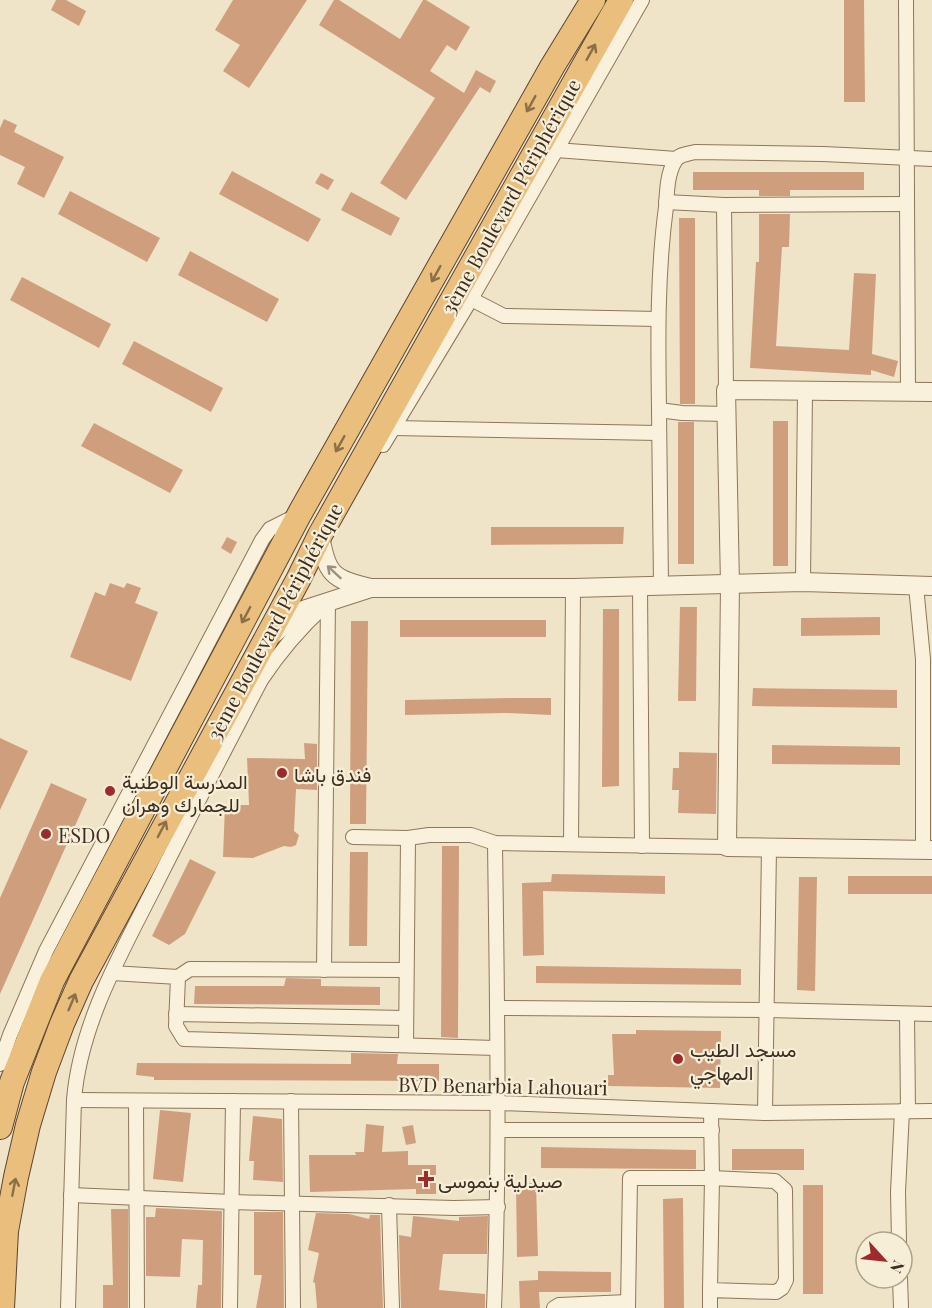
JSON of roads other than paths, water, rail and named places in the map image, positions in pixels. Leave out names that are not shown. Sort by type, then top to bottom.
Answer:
[{"type":"highway","name":"3ème Boulevard Périphérique","points":[[0,1127],[12,1082],[52,981],[300,513],[552,67],[593,0]]},
{"type":"highway","name":"3ème Boulevard Périphérique","points":[[2,1308],[6,1231],[28,1125],[44,1072],[81,981],[298,580],[320,535],[621,0]]},
{"type":"street","points":[[351,480],[374,457],[394,429],[642,0]]},
{"type":"street","points":[[906,0],[908,392]]},
{"type":"street","points":[[556,150],[676,159]]},
{"type":"street","points":[[661,586],[658,319],[666,202],[671,169],[676,159],[683,154],[695,153],[824,154],[932,159]]},
{"type":"street","points":[[666,202],[723,205],[907,204]]},
{"type":"street","points":[[723,205],[730,584],[726,847]]},
{"type":"street","points":[[471,299],[504,316],[658,319]]},
{"type":"street","points":[[726,390],[932,392]]},
{"type":"street","points":[[803,582],[805,392]]},
{"type":"street","points":[[659,410],[727,414]]},
{"type":"street","points":[[394,429],[659,434]]},
{"type":"street","points":[[0,1065],[10,1035],[46,951],[262,540],[270,528],[300,513]]},
{"type":"street","points":[[320,535],[324,562],[336,576],[356,585],[371,588],[573,588],[803,582],[924,586],[923,659],[927,850],[495,843],[471,835],[429,835],[408,838],[353,837]]},
{"type":"street","points":[[640,586],[642,846]]},
{"type":"street","points":[[262,644],[303,610],[371,588]]},
{"type":"street","points":[[571,844],[573,588]]},
{"type":"street","points":[[324,970],[328,601]]},
{"type":"street","points":[[68,1308],[75,1077],[86,1035],[112,973],[261,680],[278,653],[299,628],[328,601]]},
{"type":"street","points":[[406,1044],[408,838]]},
{"type":"street","points":[[494,1308],[498,1207],[495,843]]},
{"type":"street","points":[[765,1113],[770,848]]},
{"type":"street","points":[[112,973],[178,977],[190,969],[406,970]]},
{"type":"street","points":[[178,977],[176,1026],[184,1039],[496,1048]]},
{"type":"street","points":[[497,1008],[932,1014]]},
{"type":"street","points":[[176,1014],[406,1018]]},
{"type":"street","points":[[899,1230],[897,1192],[905,1111],[908,1014]]},
{"type":"street","name":"BVD Benarbia Lahouari","points":[[74,1100],[498,1103],[765,1113],[932,1111]]},
{"type":"street","points":[[136,1101],[137,1308]]},
{"type":"street","points":[[230,1308],[234,1101]]},
{"type":"street","points":[[291,1101],[293,1308]]},
{"type":"street","points":[[710,1308],[711,1111]]},
{"type":"street","points":[[498,1130],[712,1130]]},
{"type":"street","points":[[554,1308],[559,1305],[628,1305],[630,1178],[712,1178],[775,1181],[782,1185],[785,1190],[786,1281],[783,1288],[776,1292],[710,1290]]},
{"type":"street","points":[[71,1195],[232,1202],[454,1208],[498,1207]]},
{"type":"street","points":[[389,1205],[392,1308]]},
{"type":"street","points":[[900,1290],[901,1308]]},
{"type":"place","name":"فندق باشا","points":[[282,773]]},
{"type":"place","name":"المدرسة الوطنية للجمارك وهران","points":[[110,791]]},
{"type":"place","name":"ESDO","points":[[46,834]]},
{"type":"place","name":"مسجد الطيب المهاجي","points":[[678,1059]]},
{"type":"place","name":"صيدلية بنموسى","points":[[426,1179]]}]
